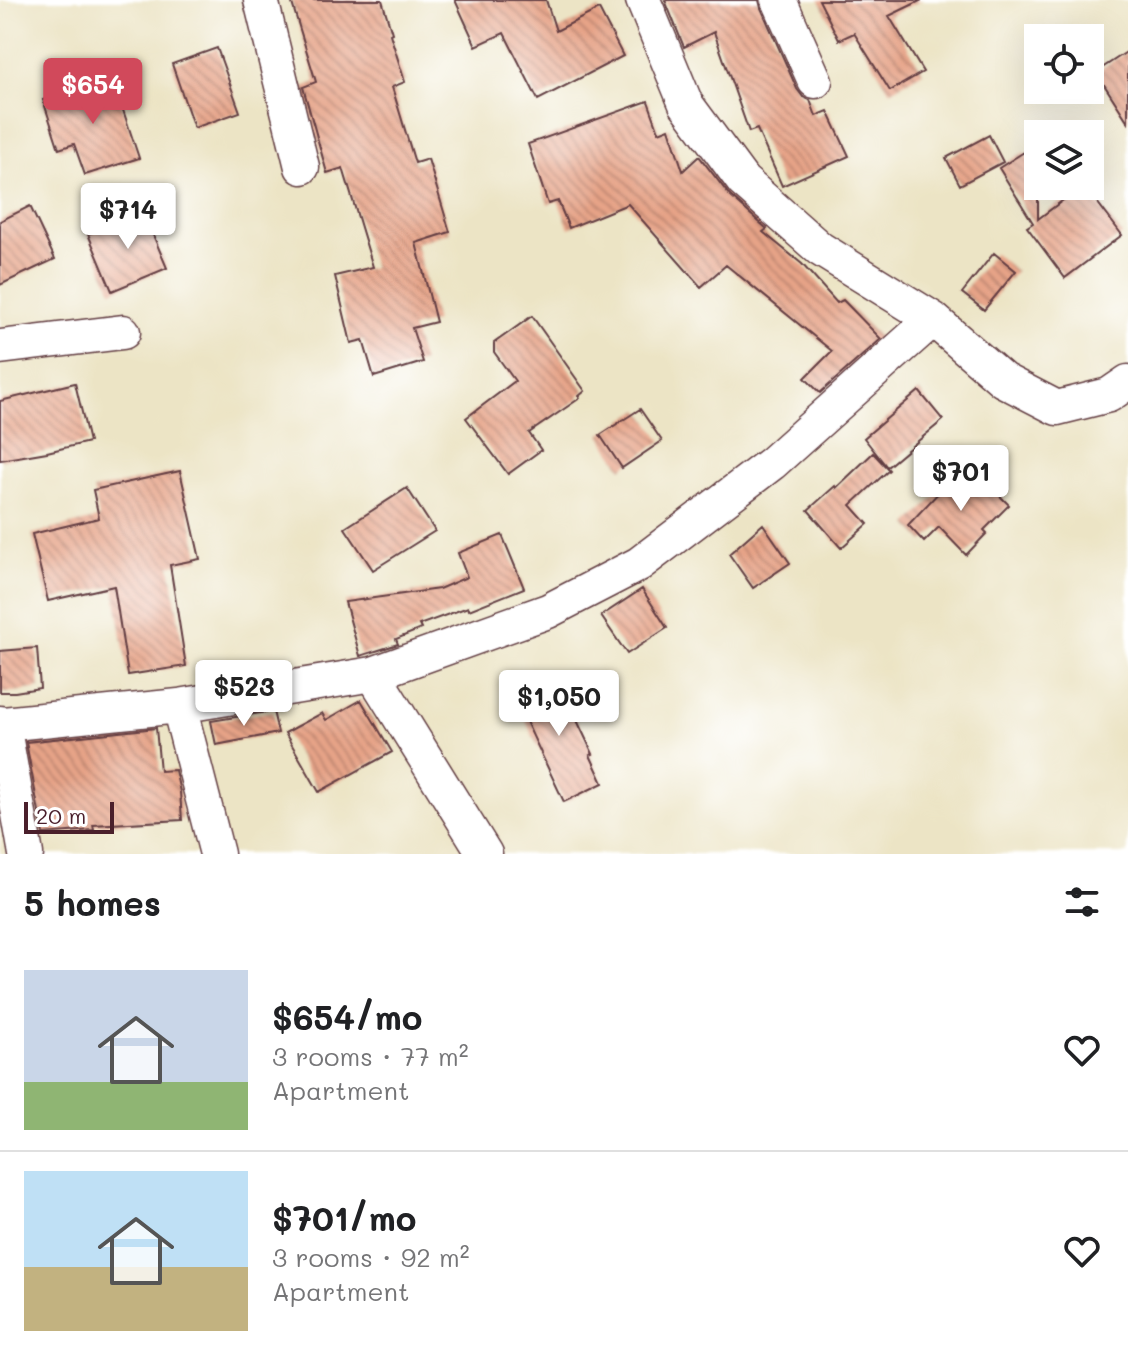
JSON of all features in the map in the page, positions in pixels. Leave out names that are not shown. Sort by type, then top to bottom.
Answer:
[{"type":"street","points":[[261,0],[302,167]]},
{"type":"street","points":[[643,0],[686,104],[743,181],[820,249],[933,319],[1003,380],[1057,408],[1109,395],[1128,382]]},
{"type":"street","points":[[779,0],[815,81]]},
{"type":"street","points":[[26,854],[1,723],[179,706],[373,674],[548,611],[639,564],[772,463],[933,319]]},
{"type":"street","points":[[0,347],[123,332]]},
{"type":"street","points":[[373,674],[485,854]]},
{"type":"street","points":[[179,706],[217,854]]},
{"type":"building","points":[[291,0],[382,0],[405,82],[392,87],[415,163],[428,159],[450,232],[416,243],[436,322],[412,328],[423,362],[374,377],[363,340],[351,343],[335,276],[373,267],[343,168],[327,173],[303,87],[316,82]]},
{"type":"building","points":[[455,0],[546,0],[556,31],[599,9],[623,56],[538,100],[504,33],[476,46]]},
{"type":"building","points":[[665,0],[759,0],[797,89],[810,100],[816,116],[828,111],[849,156],[782,186],[757,129],[749,132],[714,32],[684,47]]},
{"type":"building","points":[[819,0],[922,0],[889,16],[923,72],[890,91],[854,33],[839,40]]},
{"type":"building","points":[[217,48],[240,112],[194,128],[172,64]]},
{"type":"building","points":[[1128,51],[1128,122],[1104,84],[1104,67]]},
{"type":"building","points":[[112,77],[139,158],[85,175],[74,144],[59,149],[43,100]]},
{"type":"building","points":[[648,101],[659,132],[669,128],[683,171],[699,156],[730,196],[767,229],[763,232],[802,264],[837,303],[843,300],[881,339],[820,393],[805,378],[832,351],[726,265],[701,287],[628,204],[569,228],[558,201],[548,204],[528,144]]},
{"type":"building","points":[[989,135],[1003,162],[960,185],[946,158]]},
{"type":"building","points":[[1024,152],[1024,200],[1038,200],[1038,219],[1063,200],[1096,200],[1122,235],[1065,278],[1027,227],[1033,223],[999,168]]},
{"type":"building","points":[[30,206],[55,259],[0,285],[0,221]]},
{"type":"building","points":[[143,211],[167,268],[112,291],[88,234]]},
{"type":"building","points":[[994,253],[1016,271],[984,310],[962,293]]},
{"type":"building","points":[[532,316],[585,391],[580,398],[529,433],[541,450],[508,474],[466,418],[515,381],[494,352],[494,343]]},
{"type":"building","points":[[75,383],[89,442],[0,460],[0,401]]},
{"type":"building","points":[[919,391],[943,420],[887,467],[864,438]]},
{"type":"building","points":[[640,409],[662,441],[622,468],[600,435]]},
{"type":"building","points":[[873,453],[889,470],[851,505],[868,524],[841,548],[808,510]]},
{"type":"building","points":[[973,469],[1009,505],[984,530],[987,533],[966,555],[939,527],[924,542],[908,525],[942,489],[948,493]]},
{"type":"building","points":[[180,471],[200,559],[170,565],[186,666],[128,675],[114,586],[48,601],[32,534],[99,518],[93,490]]},
{"type":"building","points":[[407,488],[435,531],[373,570],[345,528]]},
{"type":"building","points":[[763,524],[790,563],[753,588],[729,554]]},
{"type":"building","points":[[502,535],[524,588],[469,610],[468,607],[419,625],[421,629],[396,639],[398,644],[360,656],[345,602],[439,589],[467,577],[458,553]]},
{"type":"building","points":[[642,589],[667,628],[627,654],[601,616]]},
{"type":"building","points":[[37,648],[40,688],[0,692],[0,651]]},
{"type":"building","points":[[556,676],[593,754],[590,755],[603,783],[564,802],[514,696]]},
{"type":"building","points":[[361,700],[392,752],[319,792],[285,733],[322,713],[326,720]]},
{"type":"building","points":[[273,711],[278,733],[216,745],[211,721]]},
{"type":"building","points":[[156,728],[160,771],[175,770],[182,820],[93,825],[94,830],[43,834],[26,742]]}]
